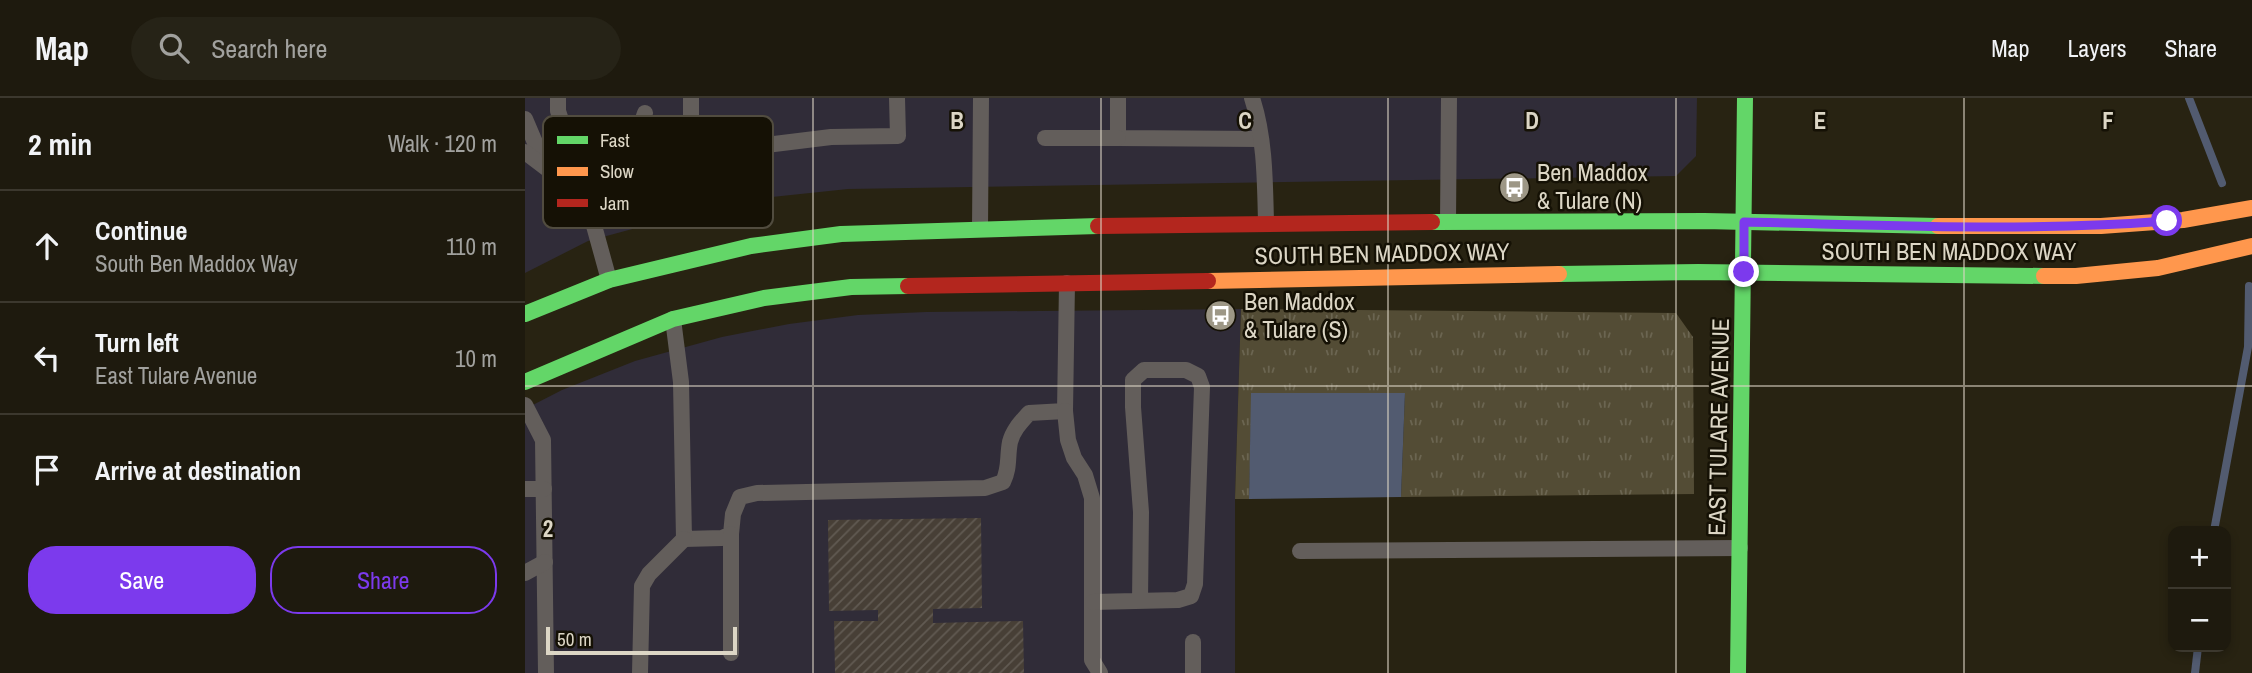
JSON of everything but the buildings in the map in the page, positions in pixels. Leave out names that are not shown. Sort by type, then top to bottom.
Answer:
[{"type":"main road","name":"EAST TULARE AVENUE","points":[[1738,673],[1745,98]]},
{"type":"main road","name":"SOUTH BEN MADDOX WAY","points":[[525,314],[609,280],[751,246],[841,234],[1266,223],[1744,222],[1983,227],[2101,226],[2193,218],[2252,208]]},
{"type":"main road","points":[[970,250],[980,229]]},
{"type":"main road","name":"SOUTH BEN MADDOX WAY","points":[[525,382],[673,319],[764,298],[851,286],[1744,272],[2101,275],[2166,266],[2252,246]]},
{"type":"main road","points":[[673,319],[683,302]]},
{"type":"lane","points":[[558,98],[560,116]]},
{"type":"lane","points":[[691,98],[691,116]]},
{"type":"lane","points":[[773,144],[831,137],[898,136],[897,98]]},
{"type":"lane","points":[[980,229],[981,98]]},
{"type":"lane","points":[[1118,98],[1118,138]]},
{"type":"lane","points":[[1252,98],[1260,139],[1266,223]]},
{"type":"lane","points":[[1448,224],[1449,98]]},
{"type":"lane","points":[[525,119],[543,161]]},
{"type":"lane","points":[[1045,138],[1260,139]]},
{"type":"lane","points":[[525,152],[543,166]]},
{"type":"lane","points":[[595,228],[609,280]]},
{"type":"lane","points":[[1067,282],[1065,411],[1068,440],[1074,458],[1085,475],[1092,498],[1092,660],[1100,673]]},
{"type":"lane","points":[[673,319],[681,382],[684,539]]},
{"type":"lane","points":[[1093,602],[1140,601],[1178,600],[1191,596],[1195,584],[1202,387],[1198,376],[1186,370],[1144,370],[1133,380],[1141,512],[1140,601]]},
{"type":"lane","points":[[525,405],[543,440],[546,673]]},
{"type":"lane","points":[[731,653],[731,534],[733,514],[740,497],[757,494],[985,488],[1003,482],[1009,470],[1010,443],[1017,426],[1029,413],[1065,411]]},
{"type":"lane","points":[[525,489],[544,489]]},
{"type":"lane","points":[[640,673],[642,586],[649,574],[684,539],[722,538],[731,534]]},
{"type":"lane","points":[[1300,551],[1740,548]]},
{"type":"lane","points":[[525,573],[545,562]]},
{"type":"lane","points":[[1193,642],[1193,673]]},
{"type":"shaded area","points":[[525,98],[1697,98],[1696,156],[1676,176],[848,189],[773,197],[773,116],[543,116],[543,228],[636,228],[588,241],[525,273]]},
{"type":"shaded area","points":[[1241,309],[1235,499],[1235,673],[525,673],[525,409],[562,390],[635,361],[722,337],[789,324],[858,315]]},
{"type":"green space","points":[[1241,309],[1676,313],[1693,337],[1694,494],[1401,497],[1405,393],[1252,393],[1249,499],[1235,499]]},
{"type":"water","points":[[1251,393],[1405,393],[1401,497],[1249,499]]},
{"type":"waterway","points":[[2189,98],[2222,183]]},
{"type":"waterway","points":[[2215,526],[2248,347],[2249,286]]},
{"type":"waterway","points":[[2195,673],[2197,652]]},
{"type":"traffic: fast","points":[[1738,673],[1745,98]]},
{"type":"traffic: fast","points":[[1432,222],[1704,221],[1938,226]]},
{"type":"traffic: fast","points":[[525,314],[609,280],[751,246],[841,234],[1098,226]]},
{"type":"traffic: fast","points":[[1559,274],[1698,272],[2044,276]]},
{"type":"traffic: fast","points":[[525,382],[673,319],[764,298],[851,287],[908,286]]},
{"type":"traffic: slow","points":[[1938,226],[2101,226],[2183,220],[2252,208]]},
{"type":"traffic: slow","points":[[2044,276],[2076,276],[2158,268],[2252,246]]},
{"type":"traffic: slow","points":[[1208,281],[1559,274]]},
{"type":"traffic: jam","points":[[1098,226],[1432,222]]},
{"type":"traffic: jam","points":[[908,286],[1208,281]]},
{"type":"place","name":"Ben Maddox & Tulare (N)","points":[[1514,187]]},
{"type":"place","name":"Ben Maddox & Tulare (S)","points":[[1221,316]]},
{"type":"route","points":[[1744,272],[1744,222],[1983,227],[2101,226],[2167,221]]}]
